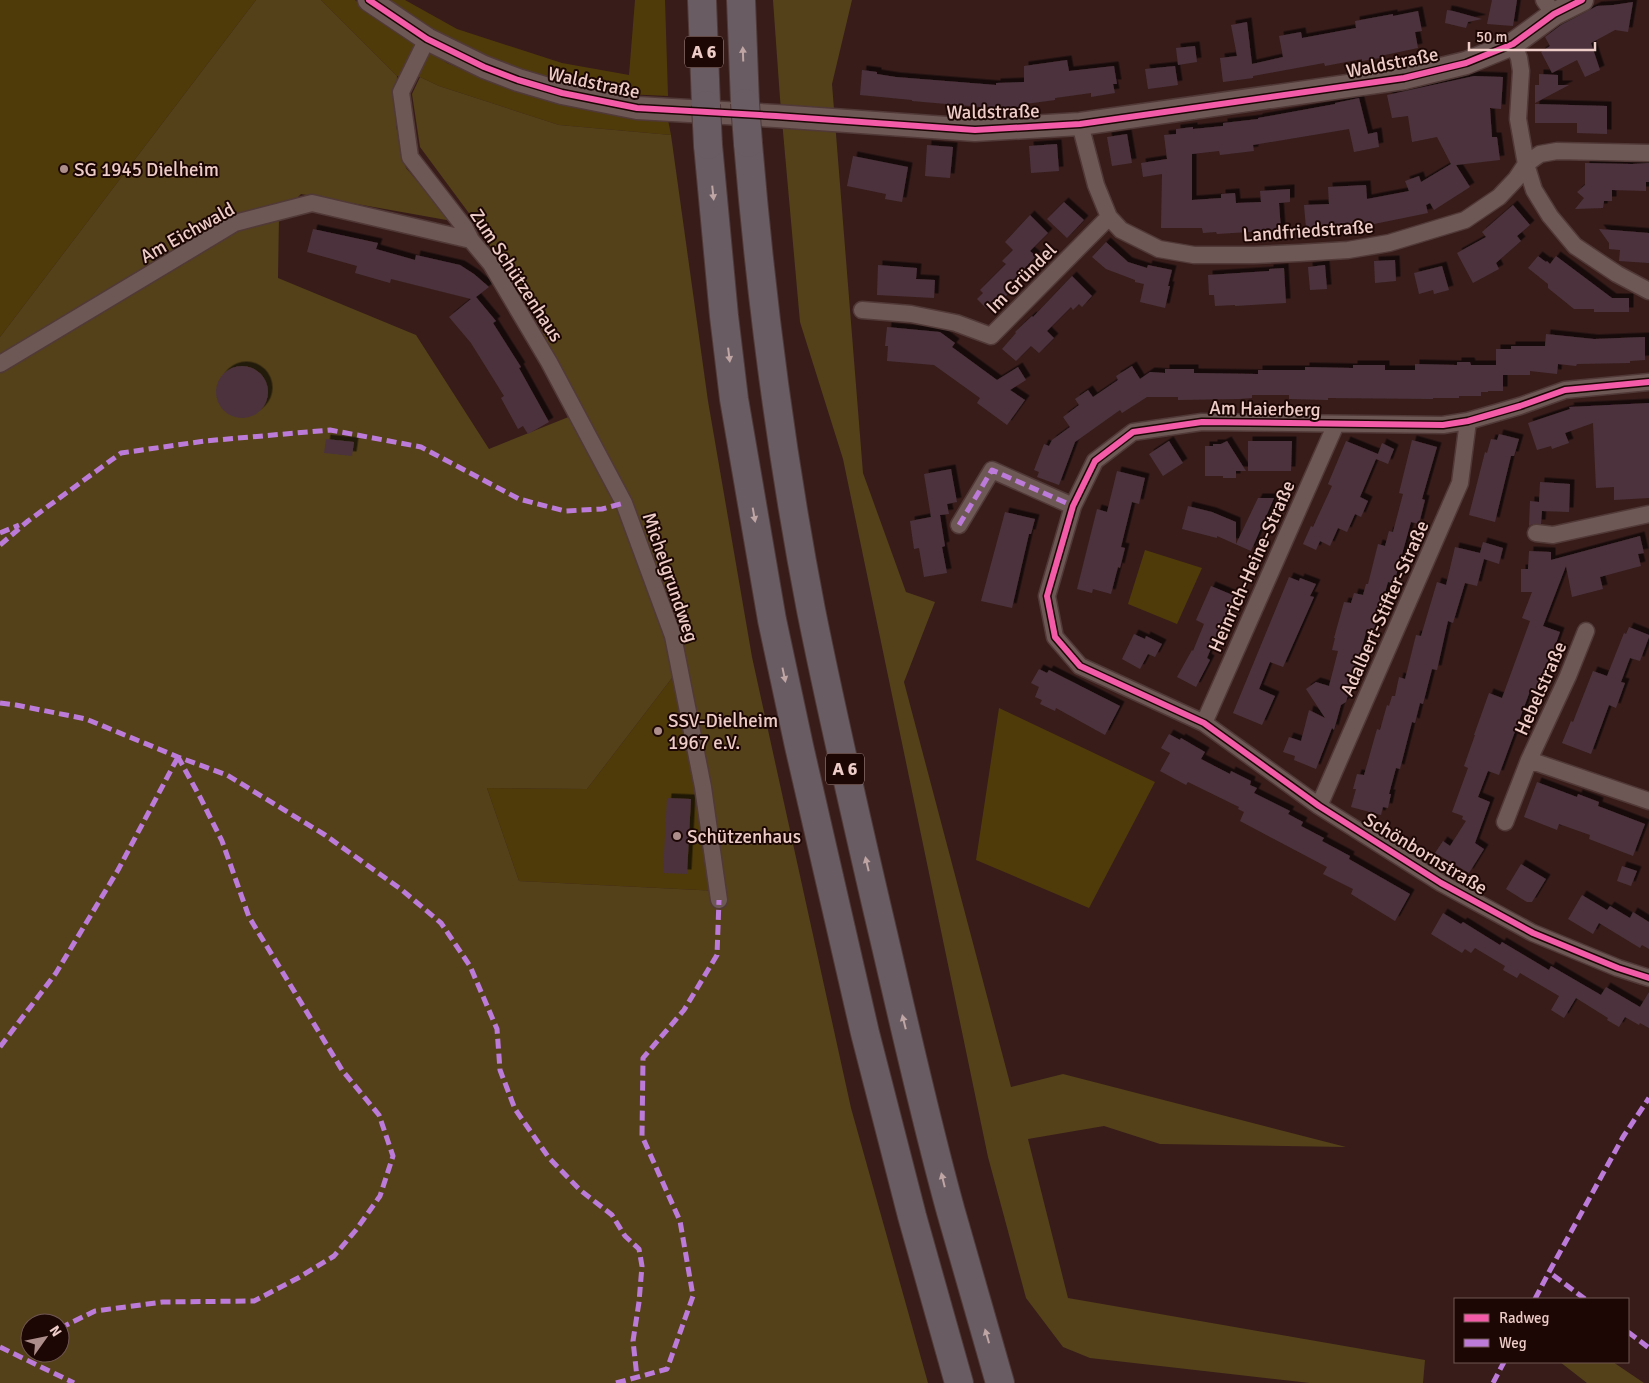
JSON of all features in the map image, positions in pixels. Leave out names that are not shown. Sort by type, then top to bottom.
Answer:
[{"type":"highway","name":"A 6","points":[[702,0],[708,145],[724,316],[734,399],[772,620],[865,1033],[912,1216],[959,1383]]},
{"type":"highway","name":"A 6","points":[[741,0],[745,103],[758,258],[793,507],[811,608],[839,742],[906,1030],[950,1209],[1000,1383]]},
{"type":"street","name":"Waldstraße","points":[[369,0],[427,39],[484,67],[518,80],[562,93],[637,108],[786,116],[975,130],[1080,124],[1404,78],[1466,63],[1513,44],[1549,7],[1582,0]]},
{"type":"street","name":"Zum Schützenhaus","points":[[427,39],[401,92],[410,157],[491,264],[549,362],[624,503]]},
{"type":"street","points":[[1513,44],[1519,58],[1521,71],[1518,119],[1526,164],[1534,190],[1550,216],[1575,246],[1617,274],[1649,291]]},
{"type":"street","name":"Landfriedstraße","points":[[1080,124],[1096,185],[1109,217],[1121,230],[1159,248],[1194,255],[1254,255],[1348,250],[1389,243],[1465,220],[1499,196],[1516,179],[1526,164],[1540,154],[1557,151],[1649,153]]},
{"type":"street","name":"Am Eichwald","points":[[0,364],[235,223],[302,205],[312,203],[471,240]]},
{"type":"street","name":"Im Gründel","points":[[862,310],[911,314],[956,323],[991,336],[1109,217]]},
{"type":"street","name":"Am Haierberg","points":[[1204,724],[1080,666],[1055,636],[1047,596],[1073,506],[1095,462],[1133,432],[1202,422],[1443,424],[1468,421],[1520,406],[1565,390],[1649,382]]},
{"type":"street","name":"Adalbert-Stifter-Straße","points":[[1319,806],[1460,483],[1468,421]]},
{"type":"street","name":"Heinrich-Heine-Straße","points":[[1204,724],[1336,424]]},
{"type":"street","points":[[959,525],[992,470],[1073,506]]},
{"type":"street","name":"Michelgrundweg","points":[[624,503],[673,636],[703,786],[719,900]]},
{"type":"street","points":[[1536,533],[1553,535],[1649,514]]},
{"type":"street","name":"Hebelstraße","points":[[1505,822],[1529,760],[1568,676],[1586,631]]},
{"type":"street","name":"Schönbornstraße","points":[[1204,724],[1319,806],[1441,883],[1533,933],[1618,968],[1649,978]]},
{"type":"street","name":"Hebelstraße","points":[[1529,760],[1649,801]]},
{"type":"shaded area","name":"SG 1945 Dielheim","points":[[0,0],[256,0],[0,337]]},
{"type":"shaded area","points":[[256,0],[321,0],[397,76],[396,126],[406,168],[452,221],[301,194],[279,216],[278,278],[416,335],[489,449],[576,414],[540,326],[474,220],[420,147],[412,94],[420,77],[439,86],[559,125],[671,135],[708,401],[752,657],[851,1108],[928,1383],[0,1383],[0,337]],"holes":[[[675,674],[697,803],[718,891],[519,881],[487,788],[587,789]]]},
{"type":"shaded area","points":[[321,0],[355,0],[366,10],[447,63],[499,85],[601,113],[668,120],[671,135],[559,125],[439,86],[420,77],[397,76]]},
{"type":"shaded area","points":[[383,0],[405,0],[457,29],[562,63],[629,75],[635,0],[665,0],[668,96],[603,93],[541,81],[441,38]]},
{"type":"shaded area","points":[[773,0],[852,0],[832,84],[863,473],[906,592],[935,602],[904,682],[1011,1087],[1063,1074],[1346,1147],[1160,1144],[1104,1126],[1028,1139],[1068,1298],[1425,1360],[1423,1383],[1310,1383],[1090,1358],[1063,1347],[1026,1298],[988,1157],[843,459],[800,322]]},
{"type":"shaded area","points":[[1145,550],[1202,568],[1177,624],[1128,604]]},
{"type":"shaded area","name":"SSV-Dielheim 1967 e.V.","points":[[675,674],[697,803],[718,891],[519,881],[487,788],[587,789]]},
{"type":"shaded area","points":[[999,708],[1155,782],[1089,908],[976,860]]},
{"type":"shaded area","points":[[1561,1363],[1614,1363],[1644,1383],[1587,1383]]},
{"type":"building","points":[[1492,0],[1517,0],[1513,26],[1487,24]]},
{"type":"building","points":[[1633,2],[1628,32],[1615,30],[1591,43],[1600,70],[1585,77],[1577,60],[1552,73],[1541,52],[1550,46],[1545,37],[1561,25],[1597,6]]},
{"type":"building","points":[[1447,10],[1482,19],[1468,22],[1466,28],[1445,23]]},
{"type":"building","points":[[1418,11],[1422,31],[1415,32],[1418,48],[1380,56],[1380,58],[1362,61],[1362,59],[1325,66],[1324,63],[1253,76],[1253,78],[1223,82],[1220,58],[1237,56],[1231,25],[1247,22],[1252,64],[1283,57],[1279,36],[1301,32],[1302,38],[1356,28],[1355,21]]},
{"type":"building","points":[[1195,46],[1197,62],[1178,65],[1176,48]]},
{"type":"building","points":[[1067,60],[1069,71],[1114,66],[1117,84],[1113,84],[1115,93],[1091,97],[1091,93],[1025,104],[1025,107],[993,108],[860,95],[862,70],[896,77],[996,85],[996,83],[1024,82],[1024,66]]},
{"type":"building","points":[[1175,66],[1178,85],[1148,89],[1145,69]]},
{"type":"building","points":[[1539,74],[1558,75],[1558,85],[1569,85],[1535,103],[1535,85],[1539,85]]},
{"type":"building","points":[[1474,76],[1503,77],[1501,109],[1490,108],[1492,137],[1497,137],[1500,160],[1456,165],[1470,187],[1434,210],[1430,203],[1426,205],[1428,213],[1374,224],[1306,228],[1304,205],[1329,204],[1328,187],[1366,185],[1367,199],[1409,191],[1405,181],[1419,176],[1421,182],[1451,164],[1437,137],[1412,142],[1408,116],[1392,118],[1387,95]]},
{"type":"building","points":[[1359,98],[1368,134],[1377,132],[1379,147],[1354,152],[1349,129],[1253,145],[1254,151],[1220,155],[1219,151],[1192,154],[1192,200],[1221,198],[1221,194],[1235,193],[1236,203],[1261,202],[1260,191],[1290,189],[1290,202],[1279,203],[1281,230],[1217,234],[1216,232],[1203,233],[1202,228],[1161,228],[1162,174],[1143,177],[1141,163],[1167,159],[1164,135],[1176,134],[1176,129],[1223,126],[1223,123],[1258,119]]},
{"type":"building","points":[[1535,104],[1607,106],[1607,134],[1577,133],[1577,123],[1535,123]]},
{"type":"building","points":[[1127,134],[1132,163],[1112,166],[1107,137]]},
{"type":"building","points":[[1057,144],[1059,171],[1031,173],[1029,146]]},
{"type":"building","points":[[927,145],[953,147],[950,178],[925,176]]},
{"type":"building","points":[[853,156],[908,167],[902,202],[885,199],[886,194],[847,186]]},
{"type":"building","points":[[1585,163],[1649,163],[1649,182],[1646,182],[1646,191],[1612,190],[1612,201],[1604,201],[1603,208],[1575,209],[1584,198],[1577,192],[1585,185]]},
{"type":"building","points":[[1064,202],[1084,220],[1067,238],[1047,219]]},
{"type":"building","points":[[1513,205],[1530,225],[1517,236],[1521,241],[1496,263],[1499,269],[1473,283],[1457,253],[1486,237],[1482,232]]},
{"type":"building","points":[[1030,215],[1048,233],[1030,251],[1036,256],[1008,287],[1011,291],[996,306],[993,303],[987,309],[977,299],[983,293],[980,290],[1006,264],[1002,261],[1013,250],[1005,242]]},
{"type":"building","points":[[313,229],[378,243],[376,249],[415,260],[416,255],[460,265],[474,274],[489,287],[476,297],[496,321],[493,323],[521,367],[519,368],[549,422],[528,434],[523,426],[518,429],[501,398],[504,396],[471,343],[449,317],[471,299],[391,279],[390,283],[355,273],[357,266],[307,252]]},
{"type":"building","points":[[1599,229],[1649,233],[1649,263],[1619,261],[1620,250],[1609,249],[1609,243]]},
{"type":"building","points":[[1106,242],[1128,262],[1147,268],[1148,265],[1172,270],[1165,308],[1140,302],[1144,284],[1106,269],[1092,257]]},
{"type":"building","points":[[1538,256],[1550,264],[1556,256],[1612,298],[1629,298],[1629,312],[1594,312],[1594,309],[1574,309],[1548,288],[1548,284],[1528,268]]},
{"type":"building","points":[[1395,260],[1396,281],[1375,283],[1374,261]]},
{"type":"building","points":[[878,265],[917,268],[916,279],[935,280],[934,298],[877,295]]},
{"type":"building","points":[[1325,265],[1327,289],[1310,290],[1308,267]]},
{"type":"building","points":[[1442,266],[1449,290],[1434,294],[1433,290],[1419,294],[1414,273]]},
{"type":"building","points":[[1284,268],[1286,303],[1215,306],[1214,295],[1209,295],[1208,275],[1269,271],[1269,269]]},
{"type":"building","points":[[1072,276],[1092,296],[1082,307],[1079,304],[1073,310],[1071,307],[1047,331],[1054,338],[1039,353],[1031,346],[1016,361],[1002,349],[1015,332],[1033,317]]},
{"type":"building","points":[[887,327],[940,332],[955,343],[952,347],[997,380],[1018,367],[1026,380],[1010,390],[1025,400],[1007,425],[977,403],[980,398],[934,365],[887,361],[888,346],[885,346]]},
{"type":"building","points":[[1546,334],[1594,339],[1645,337],[1645,360],[1630,361],[1630,363],[1577,364],[1576,366],[1558,364],[1557,374],[1530,371],[1530,375],[1503,375],[1503,391],[1481,392],[1481,396],[1459,396],[1459,398],[1328,398],[1328,400],[1289,399],[1289,395],[1252,395],[1252,398],[1239,399],[1178,400],[1178,397],[1147,397],[1122,413],[1120,410],[1075,442],[1059,485],[1037,477],[1039,472],[1034,470],[1044,444],[1049,446],[1052,440],[1070,427],[1063,417],[1079,405],[1075,399],[1088,390],[1093,397],[1118,380],[1116,376],[1132,366],[1140,379],[1150,372],[1165,373],[1165,369],[1194,369],[1194,373],[1258,374],[1258,370],[1305,370],[1305,367],[1353,368],[1353,365],[1385,365],[1385,370],[1415,370],[1415,364],[1457,365],[1457,362],[1470,362],[1471,365],[1496,365],[1496,349],[1511,349],[1511,346],[1545,346]]},
{"type":"building","points":[[237,366],[247,366],[261,373],[268,387],[268,397],[261,411],[247,418],[237,418],[227,414],[220,407],[216,397],[216,387],[220,377],[227,370]]},
{"type":"building","points":[[1649,403],[1649,498],[1614,500],[1614,487],[1596,488],[1593,423],[1565,433],[1569,443],[1552,449],[1551,446],[1537,450],[1528,423],[1570,409],[1569,407]]},
{"type":"building","points":[[1499,434],[1519,439],[1514,456],[1511,456],[1495,522],[1469,515],[1485,452],[1487,453],[1491,439],[1497,440]]},
{"type":"building","points":[[326,439],[354,442],[352,456],[324,453]]},
{"type":"building","points":[[1412,440],[1437,447],[1422,499],[1425,500],[1419,524],[1411,522],[1394,583],[1388,582],[1374,631],[1367,629],[1346,702],[1341,705],[1334,730],[1332,728],[1316,769],[1294,760],[1295,756],[1283,752],[1289,737],[1301,741],[1309,710],[1325,718],[1306,689],[1316,682],[1329,686],[1338,651],[1332,650],[1334,638],[1344,602],[1351,603],[1354,593],[1363,595],[1366,584],[1368,584],[1378,544],[1385,546],[1389,531],[1393,532],[1403,494],[1399,493]]},
{"type":"building","points":[[1169,441],[1183,463],[1163,476],[1149,454]]},
{"type":"building","points":[[1227,441],[1246,471],[1236,471],[1236,478],[1205,476],[1205,446],[1213,446],[1213,444],[1221,444]]},
{"type":"building","points":[[1248,441],[1292,441],[1291,471],[1248,471]]},
{"type":"building","points":[[1346,441],[1378,454],[1382,443],[1394,449],[1388,464],[1376,459],[1360,497],[1368,501],[1361,517],[1355,514],[1347,532],[1338,528],[1330,546],[1320,541],[1316,550],[1303,544],[1332,486],[1328,484]]},
{"type":"building","points":[[951,469],[957,502],[947,504],[949,514],[940,515],[945,546],[942,547],[947,573],[924,577],[919,548],[914,549],[910,521],[931,517],[924,474]]},
{"type":"building","points":[[1117,471],[1145,478],[1139,504],[1132,502],[1121,547],[1125,548],[1120,568],[1118,567],[1111,594],[1093,589],[1092,593],[1077,589],[1097,509],[1107,512]]},
{"type":"building","points":[[1540,482],[1570,484],[1569,512],[1542,511],[1541,524],[1529,526],[1530,501],[1539,502]]},
{"type":"building","points":[[1258,498],[1274,498],[1251,551],[1217,536],[1217,538],[1182,529],[1188,506],[1212,512],[1236,522],[1236,544]]},
{"type":"building","points":[[1005,512],[1035,519],[1031,534],[1029,534],[1012,608],[981,601]]},
{"type":"building","points":[[1640,536],[1644,553],[1638,554],[1641,566],[1600,577],[1603,589],[1572,597],[1566,566],[1543,626],[1560,632],[1538,694],[1530,691],[1499,775],[1488,771],[1478,797],[1490,802],[1475,843],[1484,849],[1469,873],[1435,853],[1443,841],[1450,846],[1466,821],[1462,819],[1463,816],[1452,812],[1468,768],[1464,766],[1489,693],[1502,698],[1530,621],[1522,618],[1532,592],[1521,592],[1521,569],[1528,569],[1529,551],[1551,552],[1551,560]]},
{"type":"building","points":[[1483,542],[1503,548],[1499,564],[1484,559],[1477,586],[1465,583],[1453,623],[1448,621],[1437,670],[1432,669],[1423,704],[1420,703],[1415,723],[1412,722],[1400,769],[1396,768],[1389,794],[1391,794],[1388,808],[1383,807],[1381,815],[1351,807],[1356,789],[1353,789],[1357,774],[1364,775],[1377,729],[1380,730],[1387,705],[1389,706],[1392,696],[1395,696],[1399,677],[1405,679],[1416,635],[1421,636],[1437,582],[1446,585],[1455,547],[1480,553]]},
{"type":"building","points":[[1289,577],[1299,581],[1300,578],[1316,584],[1310,596],[1314,597],[1283,667],[1270,662],[1259,689],[1275,696],[1262,725],[1233,713]]},
{"type":"building","points":[[1211,586],[1235,596],[1221,631],[1219,630],[1207,658],[1210,660],[1196,687],[1177,677],[1193,651],[1204,624],[1196,620]]},
{"type":"building","points":[[1629,627],[1649,635],[1649,637],[1640,661],[1630,658],[1621,682],[1625,683],[1616,708],[1609,705],[1591,754],[1562,743],[1571,721],[1573,722],[1593,671],[1607,676],[1624,633],[1626,634]]},
{"type":"building","points":[[1134,634],[1145,639],[1146,636],[1162,644],[1155,657],[1148,654],[1140,669],[1122,659]]},
{"type":"building","points":[[1039,669],[1047,673],[1049,670],[1120,706],[1105,735],[1056,708],[1055,711],[1040,704],[1042,700],[1035,697],[1039,687],[1031,683]]},
{"type":"building","points":[[1169,734],[1180,740],[1181,738],[1205,752],[1201,759],[1230,774],[1231,771],[1251,781],[1250,785],[1257,788],[1254,793],[1290,811],[1288,814],[1303,822],[1301,826],[1324,838],[1322,841],[1350,856],[1349,859],[1410,894],[1395,921],[1351,894],[1353,889],[1323,874],[1327,867],[1240,821],[1244,812],[1238,809],[1239,807],[1188,782],[1186,785],[1160,771],[1170,753],[1161,748]]},
{"type":"building","points":[[1537,782],[1577,797],[1578,794],[1599,802],[1598,806],[1645,824],[1633,856],[1589,839],[1590,835],[1559,824],[1557,830],[1524,817]]},
{"type":"building","name":"Schützenhaus","points":[[667,798],[691,799],[687,874],[663,873]]},
{"type":"building","points":[[1521,864],[1546,879],[1532,902],[1527,902],[1506,889]]},
{"type":"building","points":[[1622,866],[1637,871],[1631,886],[1617,881]]},
{"type":"building","points":[[1582,895],[1607,910],[1610,906],[1630,918],[1633,912],[1649,922],[1649,949],[1642,945],[1640,948],[1599,923],[1593,934],[1568,919]]},
{"type":"building","points":[[1443,913],[1461,924],[1463,922],[1500,945],[1502,942],[1549,970],[1551,966],[1601,995],[1606,987],[1640,1007],[1649,992],[1649,1028],[1625,1017],[1619,1027],[1576,998],[1564,1018],[1551,1010],[1559,996],[1520,973],[1517,978],[1503,970],[1505,966],[1475,948],[1471,953],[1465,949],[1462,953],[1431,934]]},
{"type":"marked path","points":[[0,545],[28,521],[121,453],[205,441],[330,430],[421,447],[519,499],[565,511],[602,509],[624,503]]},
{"type":"marked path","points":[[959,525],[992,470],[1073,506]]},
{"type":"marked path","points":[[0,533],[19,525]]},
{"type":"marked path","points":[[0,703],[86,719],[227,775],[325,835],[402,890],[441,923],[470,966],[497,1029],[500,1070],[515,1109],[549,1158],[580,1190],[612,1215],[625,1236],[639,1249],[642,1266],[633,1341],[637,1377]]},
{"type":"marked path","points":[[0,1047],[56,973],[118,870],[178,757]]},
{"type":"marked path","points":[[70,1323],[95,1311],[163,1302],[254,1301],[298,1278],[334,1256],[356,1230],[380,1196],[393,1156],[379,1115],[342,1070],[249,917],[222,841],[178,757]]},
{"type":"marked path","points":[[616,1383],[667,1369],[693,1296],[680,1221],[642,1136],[643,1058],[684,1010],[717,955],[719,900]]},
{"type":"marked path","points":[[1584,1298],[1549,1272],[1623,1137],[1649,1098]]},
{"type":"marked path","points":[[1536,1298],[1549,1272]]},
{"type":"marked path","points":[[1629,1333],[1649,1348]]},
{"type":"marked path","points":[[0,1347],[74,1383]]},
{"type":"marked path","points":[[1493,1383],[1503,1363]]},
{"type":"cycle path","points":[[369,0],[427,39],[484,67],[518,80],[562,93],[637,108],[975,130],[1080,124],[1404,78],[1466,63],[1513,44],[1554,14],[1582,0]]},
{"type":"cycle path","points":[[1649,382],[1565,390],[1520,406],[1468,421],[1443,425],[1202,422],[1133,432],[1095,461],[1073,506],[1047,596],[1055,637],[1080,666],[1204,723],[1319,806],[1441,883],[1533,933],[1618,968],[1649,978]]},
{"type":"place","name":"SG 1945 Dielheim","points":[[64,169]]},
{"type":"place","name":"SSV-Dielheim 1967 e.V.","points":[[658,731]]},
{"type":"place","name":"Schützenhaus","points":[[677,836]]}]
